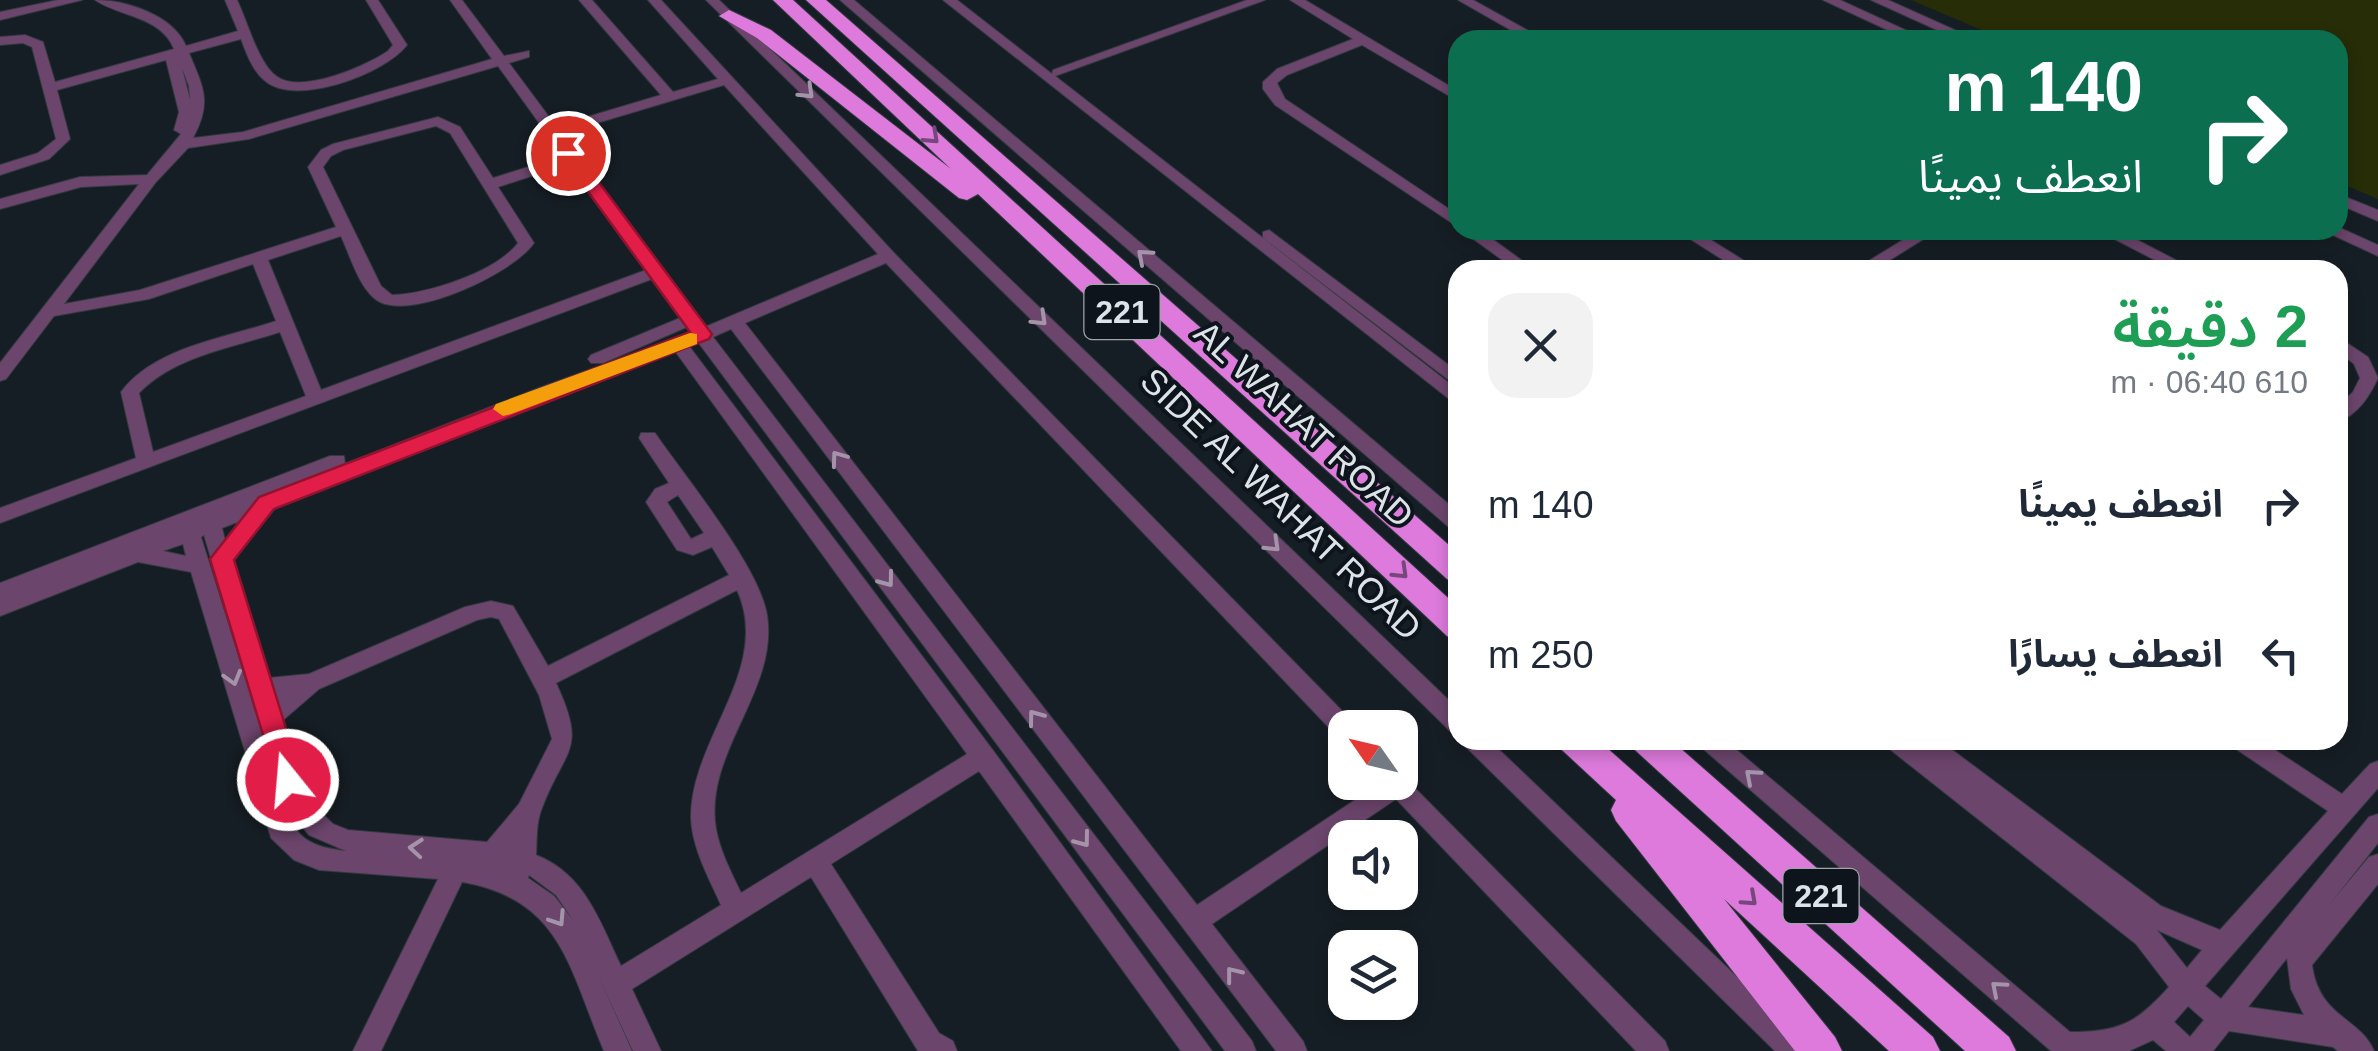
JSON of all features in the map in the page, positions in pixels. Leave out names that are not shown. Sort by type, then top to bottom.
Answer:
[{"type":"highway","name":"AL WAHAT ROAD","points":[[782,0],[1448,618]]},
{"type":"highway","name":"AL WAHAT ROAD","points":[[815,0],[1448,562]]},
{"type":"highway","points":[[729,16],[764,34],[966,192],[1009,208]]},
{"type":"highway","points":[[874,52],[939,80]]},
{"type":"highway","points":[[1274,453],[1299,448],[1306,434]]},
{"type":"highway","points":[[1582,750],[1821,1051]]},
{"type":"highway","name":"221","points":[[1585,750],[1920,1051]]},
{"type":"highway","name":"221","points":[[1658,750],[1994,1051]]},
{"type":"street","points":[[0,14],[79,0],[153,28],[164,37],[200,106],[196,124],[183,144],[142,183],[0,375]]},
{"type":"street","points":[[0,356],[142,183],[174,142],[186,119],[164,24],[101,0]]},
{"type":"street","points":[[231,0],[274,82],[290,86],[319,82],[383,63],[399,51],[400,45],[374,1],[394,0]]},
{"type":"street","points":[[456,0],[1242,1051]]},
{"type":"street","points":[[585,0],[670,97]]},
{"type":"street","points":[[654,0],[888,256],[1328,711]]},
{"type":"street","name":"SIDE AL WAHAT ROAD","points":[[712,0],[1448,714]]},
{"type":"street","points":[[846,0],[1448,515]]},
{"type":"street","points":[[949,0],[1313,278],[1448,392]]},
{"type":"street","points":[[963,0],[1165,162]]},
{"type":"street","points":[[1053,69],[1238,0]]},
{"type":"street","points":[[1053,69],[1259,0]]},
{"type":"street","points":[[1296,0],[1448,91]]},
{"type":"street","points":[[1464,0],[1520,30]]},
{"type":"street","points":[[1815,0],[1882,30]]},
{"type":"street","points":[[1830,0],[1898,30]]},
{"type":"street","points":[[1878,0],[1947,30]]},
{"type":"street","points":[[50,88],[248,36]]},
{"type":"street","points":[[0,42],[25,39],[38,44],[63,139],[61,145],[40,158],[0,170]]},
{"type":"street","points":[[1362,40],[1282,72],[1270,82],[1270,89],[1280,102],[1448,215]]},
{"type":"street","points":[[183,144],[244,136],[524,54]]},
{"type":"street","points":[[582,124],[728,80]]},
{"type":"street","points":[[446,122],[489,182],[524,236],[524,251],[503,267],[405,300],[382,296],[316,167],[326,153],[354,142],[415,124],[446,122]]},
{"type":"street","points":[[489,182],[570,155]]},
{"type":"street","points":[[0,207],[56,191],[142,183]]},
{"type":"street","points":[[2348,203],[2378,216]]},
{"type":"street","points":[[52,308],[122,300],[344,227]]},
{"type":"street","points":[[176,281],[259,258],[344,227]]},
{"type":"street","points":[[2348,232],[2376,247]]},
{"type":"street","points":[[2348,237],[2376,247]]},
{"type":"street","points":[[1484,240],[1512,260]]},
{"type":"street","points":[[1701,240],[1734,260]]},
{"type":"street","points":[[1879,260],[1913,240]]},
{"type":"street","points":[[2126,240],[2168,260]]},
{"type":"street","points":[[1,604],[386,443],[697,327],[734,321],[888,256]]},
{"type":"street","points":[[259,258],[316,399]]},
{"type":"street","points":[[0,516],[656,272]]},
{"type":"street","points":[[1313,278],[1448,374]]},
{"type":"street","points":[[734,321],[1293,1051]]},
{"type":"street","points":[[146,461],[130,392],[134,385],[165,366],[286,324]]},
{"type":"street","points":[[1,604],[134,555],[197,521],[266,503],[678,343],[697,327]]},
{"type":"street","points":[[678,343],[1194,1045],[1217,1019]]},
{"type":"street","points":[[2348,351],[2362,362],[2369,378],[2360,396],[2348,407]]},
{"type":"street","points":[[648,438],[680,486],[657,498],[665,516],[688,547],[714,537],[741,579],[756,612],[757,652],[715,751],[703,816],[707,842],[736,910]]},
{"type":"street","points":[[210,562],[266,503]]},
{"type":"street","points":[[197,521],[260,726],[280,830],[303,852],[337,862],[543,869],[572,894],[618,983],[647,1051]]},
{"type":"street","points":[[134,555],[210,562]]},
{"type":"street","points":[[210,562],[261,688],[260,726],[295,802],[315,827],[348,841],[474,867]]},
{"type":"street","points":[[542,680],[741,579]]},
{"type":"street","points":[[260,726],[311,683],[473,613],[491,609],[511,617],[564,724],[564,734],[529,810],[519,871],[557,914],[618,1051]]},
{"type":"street","points":[[261,688],[311,683]]},
{"type":"street","points":[[1484,750],[1794,1051]]},
{"type":"street","points":[[1721,750],[2069,1048],[2125,1041],[2155,1024],[2378,771]]},
{"type":"street","points":[[1908,750],[2137,928],[2160,950],[2186,988],[2222,1016],[2348,1042]]},
{"type":"street","points":[[1935,750],[2152,915],[2196,936],[2225,944]]},
{"type":"street","points":[[2256,750],[2345,808]]},
{"type":"street","points":[[618,983],[984,756]]},
{"type":"street","points":[[1193,922],[1373,800]]},
{"type":"street","points":[[1412,800],[1645,1048]]},
{"type":"street","points":[[367,1051],[474,867],[529,810]]},
{"type":"street","points":[[2196,1051],[2378,825]]},
{"type":"street","points":[[814,861],[929,1043],[943,1051]]},
{"type":"street","points":[[2348,1042],[2306,997],[2299,961],[2378,865]]},
{"type":"street","points":[[2155,1024],[2186,1051]]},
{"type":"green space","points":[[1911,0],[2378,0],[2378,199],[2348,186],[2348,30],[1982,30]]},
{"type":"slow traffic","points":[[503,409],[690,339]]},
{"type":"route","points":[[288,780],[222,559],[252,518],[266,503],[702,334],[568,153]]}]
